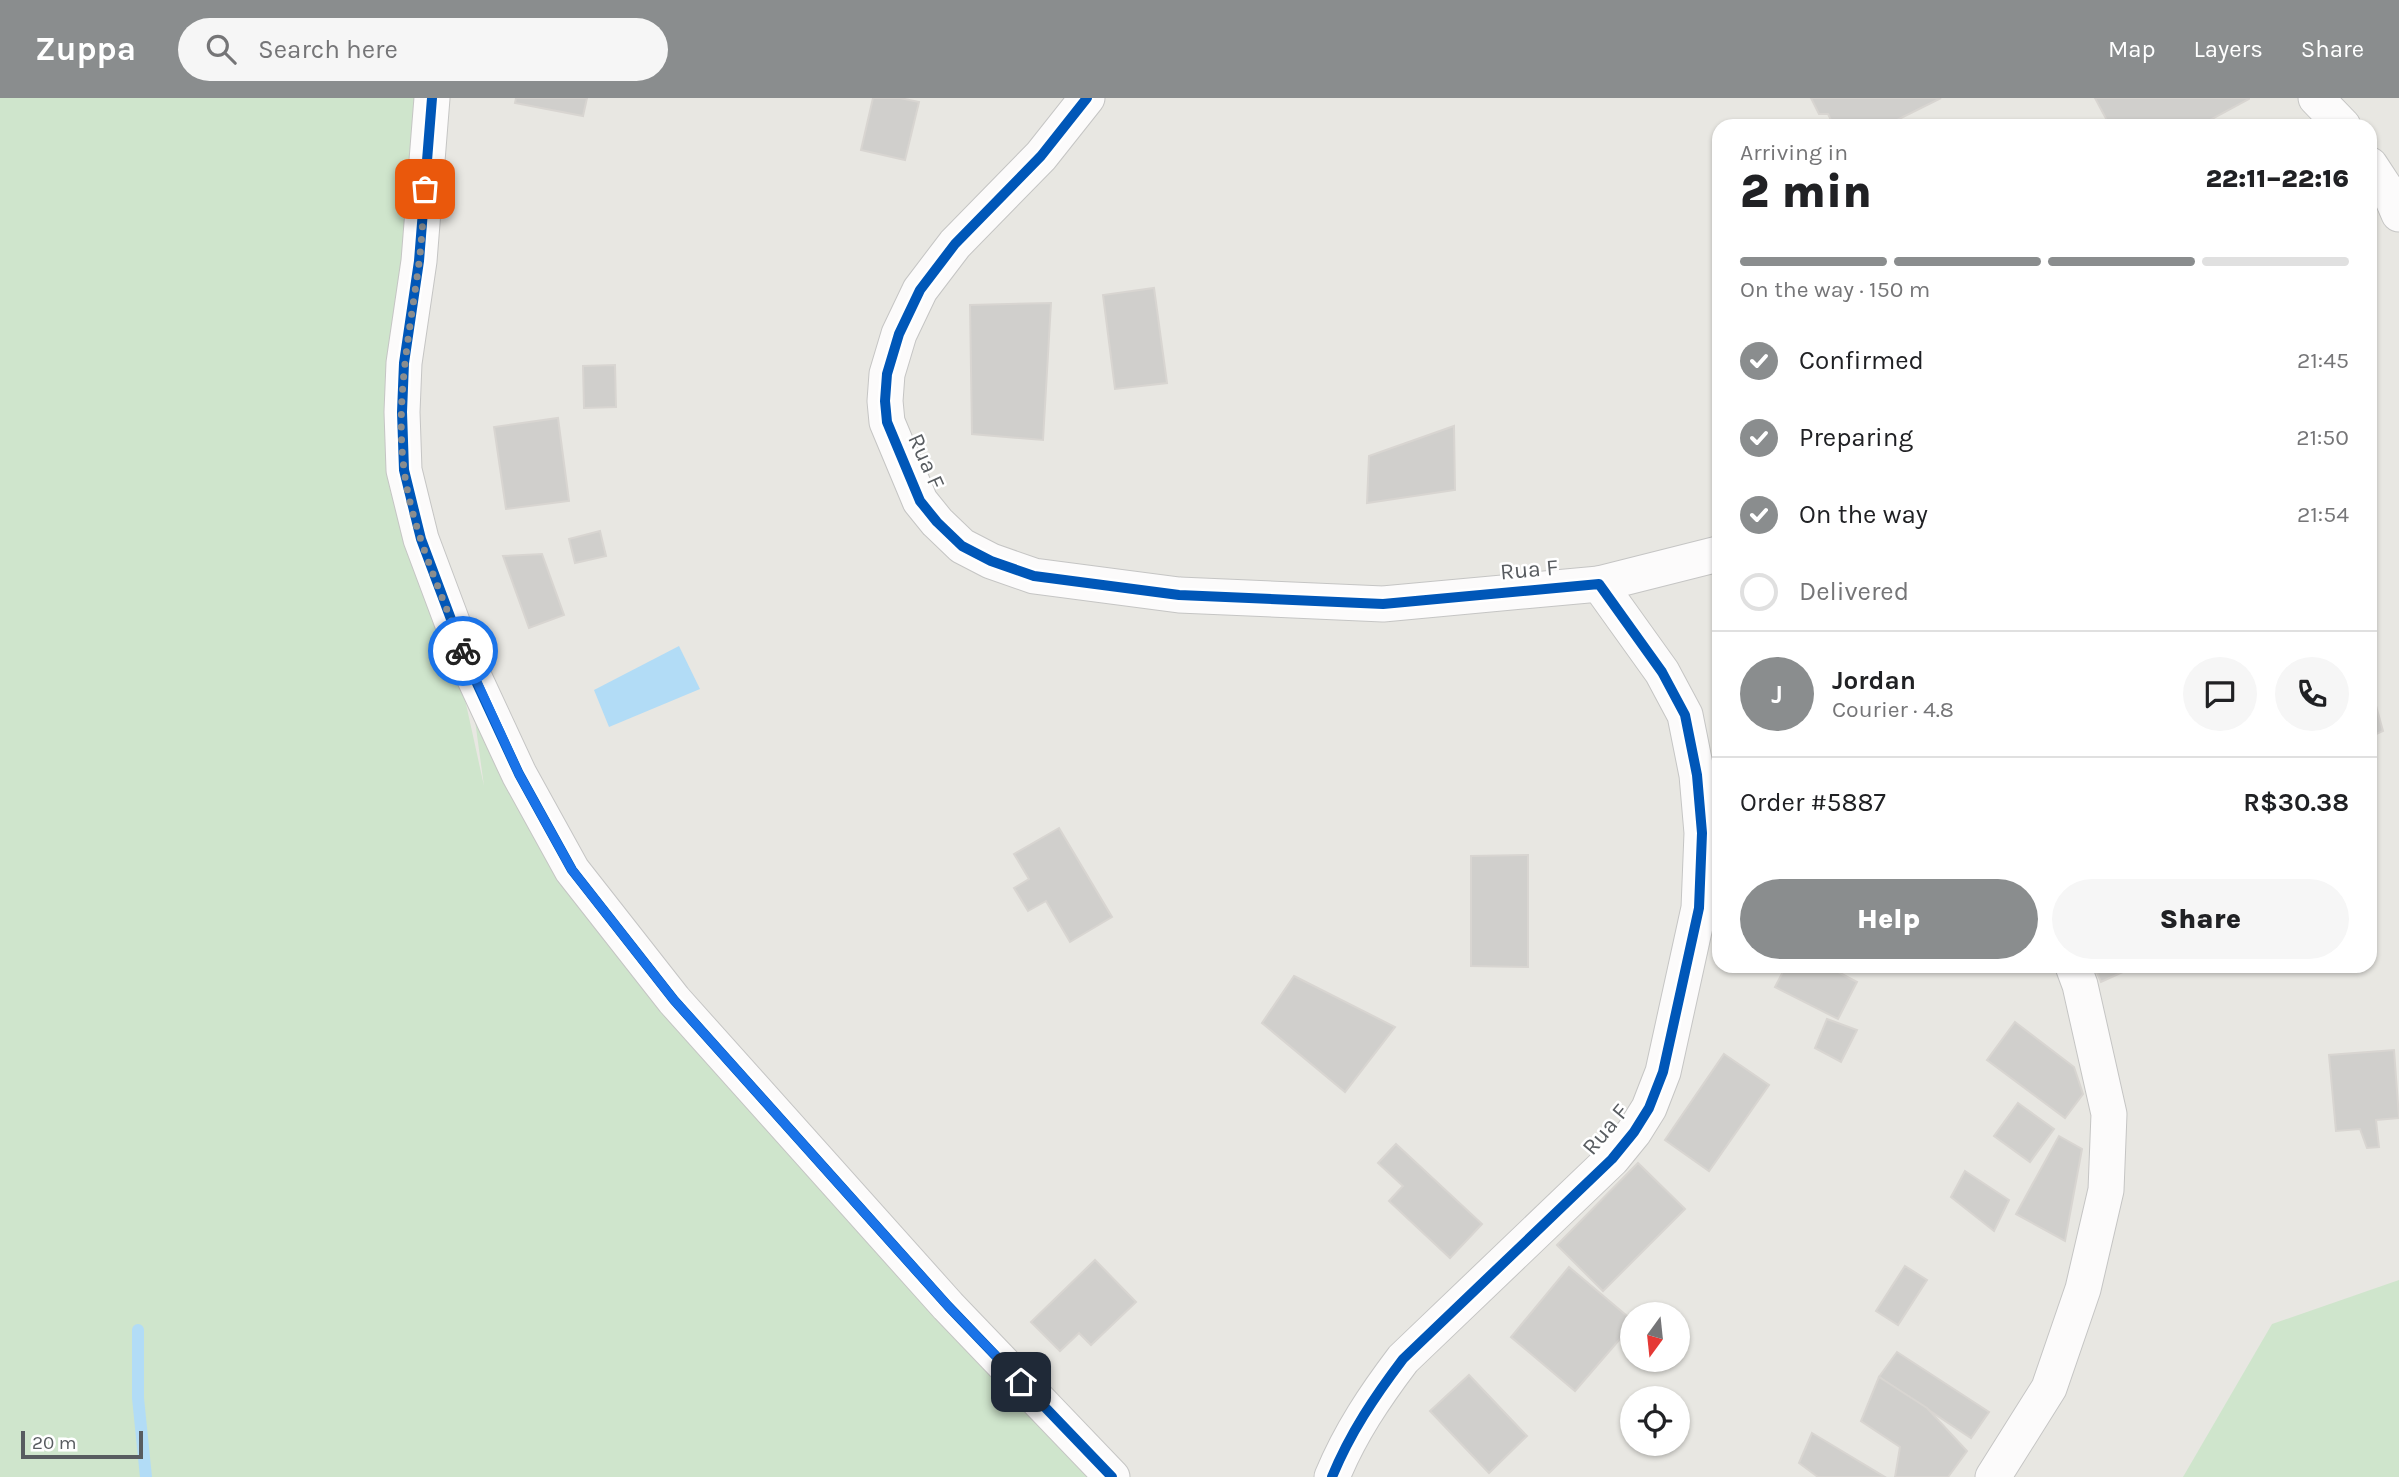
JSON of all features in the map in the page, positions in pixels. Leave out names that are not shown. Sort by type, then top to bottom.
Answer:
[{"type":"street","points":[[432,98],[419,261],[404,363],[404,470],[421,539],[467,662],[519,774],[572,870],[674,1000],[948,1306],[1112,1477]]},
{"type":"street","name":"Rua F","points":[[1087,98],[1041,156],[956,244],[920,290],[899,334],[887,374],[887,422],[920,501],[937,522],[962,546],[992,561],[1034,576],[1179,595],[1383,604],[1599,583],[1662,672],[1685,715],[1697,775],[1702,833],[1699,908],[1663,1072],[1649,1108],[1634,1132],[1612,1158],[1403,1359],[1346,1443],[1332,1477]]},
{"type":"street","points":[[2316,98],[2336,119]]},
{"type":"street","points":[[2377,176],[2399,214]]},
{"type":"street","points":[[1599,583],[1712,555]]},
{"type":"street","points":[[1993,1477],[2049,1388],[2083,1289],[2106,1190],[2109,1114],[2076,973]]},
{"type":"green space","points":[[0,98],[430,98],[402,412],[484,786],[467,662],[572,870],[1120,1477],[0,1477]]},
{"type":"green space","points":[[2399,1280],[2399,1477],[2183,1477],[2272,1324]]},
{"type":"water","points":[[679,646],[700,689],[609,727],[594,690]]},
{"type":"building","points":[[516,98],[587,98],[583,116],[515,103]]},
{"type":"building","points":[[873,98],[900,98],[919,102],[905,160],[861,150]]},
{"type":"building","points":[[1811,98],[1941,98],[1899,119],[1830,119],[1828,114],[1819,114]]},
{"type":"building","points":[[2095,98],[2249,98],[2212,119],[2106,119]]},
{"type":"building","points":[[1154,288],[1167,383],[1115,389],[1103,295]]},
{"type":"building","points":[[1051,303],[1043,440],[972,434],[970,305]]},
{"type":"building","points":[[615,365],[616,407],[584,408],[583,366]]},
{"type":"building","points":[[558,418],[569,501],[506,509],[494,427]]},
{"type":"building","points":[[1454,426],[1455,490],[1367,503],[1369,456]]},
{"type":"building","points":[[600,531],[606,556],[575,563],[569,539]]},
{"type":"building","points":[[542,554],[564,615],[529,628],[503,556]]},
{"type":"building","points":[[2377,709],[2383,731],[2377,734]]},
{"type":"building","points":[[1059,828],[1112,917],[1070,942],[1046,901],[1028,911],[1014,888],[1029,879],[1014,854]]},
{"type":"building","points":[[1528,855],[1528,967],[1471,966],[1471,856]]},
{"type":"building","points":[[1782,973],[1840,973],[1857,982],[1838,1019],[1775,987]]},
{"type":"building","points":[[2097,973],[2121,973],[2101,982]]},
{"type":"building","points":[[1294,976],[1395,1027],[1345,1092],[1262,1023]]},
{"type":"building","points":[[1827,1019],[1857,1030],[1841,1062],[1815,1048]]},
{"type":"building","points":[[2015,1022],[2074,1067],[2083,1094],[2065,1118],[1987,1060]]},
{"type":"building","points":[[2394,1050],[2399,1118],[2376,1120],[2379,1147],[2367,1148],[2360,1129],[2336,1131],[2329,1055]]},
{"type":"building","points":[[1724,1054],[1769,1085],[1709,1171],[1665,1140]]},
{"type":"building","points":[[2018,1103],[2054,1129],[2030,1162],[1994,1136]]},
{"type":"building","points":[[2059,1136],[2082,1149],[2065,1241],[2016,1214]]},
{"type":"building","points":[[1396,1144],[1482,1224],[1450,1258],[1389,1201],[1403,1186],[1378,1163]]},
{"type":"building","points":[[1638,1163],[1685,1209],[1603,1291],[1557,1245]]},
{"type":"building","points":[[1965,1171],[2009,1200],[1994,1231],[1951,1197]]},
{"type":"building","points":[[1095,1260],[1136,1302],[1091,1345],[1079,1333],[1060,1351],[1031,1322]]},
{"type":"building","points":[[1905,1266],[1927,1280],[1898,1325],[1876,1311]]},
{"type":"building","points":[[1569,1267],[1620,1310],[1620,1339],[1575,1391],[1511,1337]]},
{"type":"building","points":[[1897,1352],[1989,1412],[1971,1438],[1879,1377]]},
{"type":"building","points":[[1469,1375],[1527,1436],[1489,1473],[1430,1411]]},
{"type":"building","points":[[1879,1377],[1927,1408],[1967,1451],[1948,1477],[1895,1477],[1900,1447],[1861,1421]]},
{"type":"building","points":[[1812,1433],[1885,1477],[1818,1477],[1799,1463]]},
{"type":"waterway","points":[[138,1330],[138,1398],[146,1477]]},
{"type":"cycle path","points":[[432,98],[419,261],[404,363],[404,470],[421,539],[467,662],[519,774],[572,870],[674,1000],[948,1306],[1112,1477]]},
{"type":"cycle path","points":[[1087,98],[1041,156],[955,244],[920,290],[899,334],[887,374],[887,422],[920,501],[937,522],[962,546],[991,561],[1034,576],[1179,595],[1383,604],[1599,584],[1662,672],[1685,715],[1697,775],[1702,833],[1699,908],[1663,1072],[1649,1108],[1612,1159],[1403,1359],[1364,1415],[1332,1477]]},
{"type":"way so far","points":[[425,189],[419,261],[404,363],[404,470],[421,539],[463,651]]},
{"type":"route","points":[[463,651],[519,774],[572,870],[674,1000],[948,1306],[1021,1382]]}]
